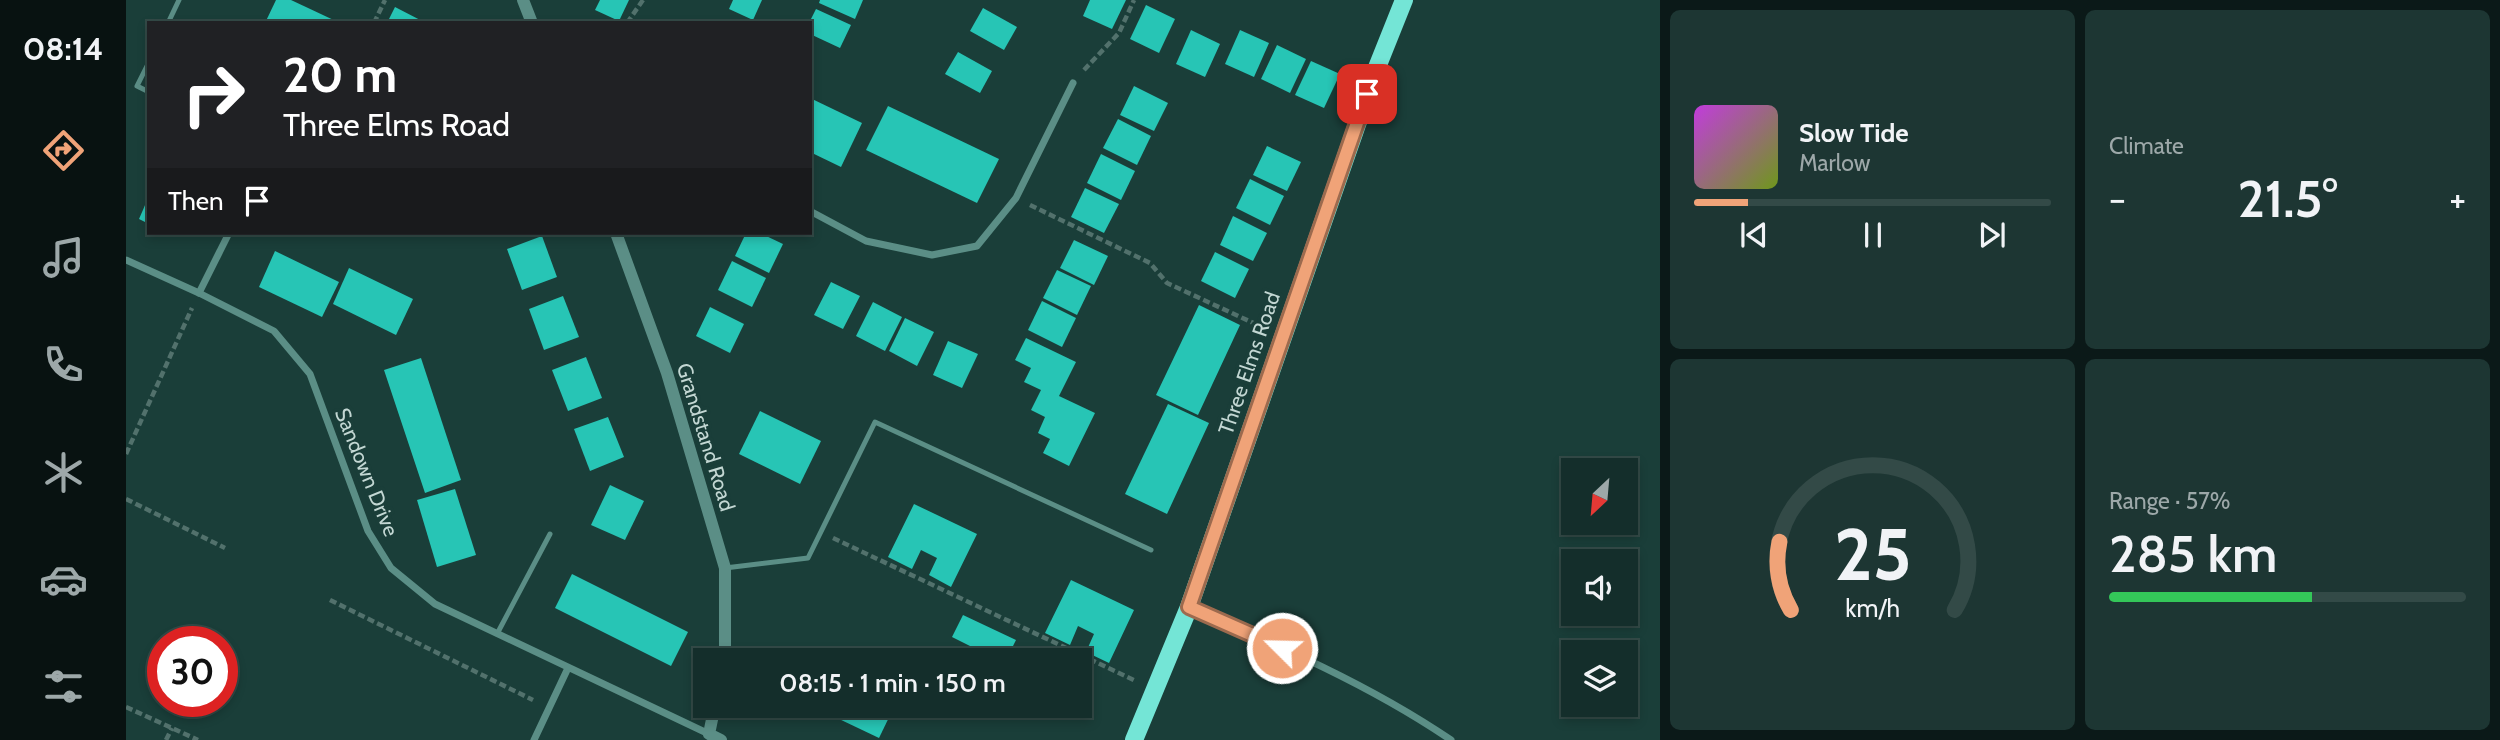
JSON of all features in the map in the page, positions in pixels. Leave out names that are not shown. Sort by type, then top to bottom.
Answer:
[{"type":"main road","name":"Three Elms Road","points":[[1134,740],[1189,607],[1376,70],[1404,0]]},
{"type":"street","points":[[523,0],[531,21]]},
{"type":"street","points":[[812,212],[866,241],[932,255],[977,246],[1016,198],[1073,83]]},
{"type":"street","points":[[199,293],[228,235]]},
{"type":"street","name":"Grandstand Road","points":[[617,235],[667,373],[725,568],[725,648]]},
{"type":"street","name":"Sandown Drive","points":[[126,260],[274,331],[310,373],[368,531],[391,568],[435,604],[709,734]]},
{"type":"street","points":[[1189,607],[1306,657],[1412,714],[1451,740]]},
{"type":"street","points":[[534,740],[568,668]]},
{"type":"street","points":[[712,718],[709,734],[721,740]]},
{"type":"lane","points":[[169,21],[179,0]]},
{"type":"lane","points":[[147,66],[137,86],[147,91]]},
{"type":"lane","points":[[725,568],[808,558],[875,422],[1151,550]]},
{"type":"lane","points":[[497,634],[550,534]]},
{"type":"path","points":[[375,21],[385,0]]},
{"type":"path","points":[[628,21],[643,0]]},
{"type":"path","points":[[1073,83],[1119,33],[1134,0]]},
{"type":"path","points":[[1016,198],[1150,262],[1167,284],[1282,336]]},
{"type":"path","points":[[126,454],[199,293]]},
{"type":"path","points":[[126,499],[225,548]]},
{"type":"path","points":[[822,533],[1155,690]]},
{"type":"path","points":[[330,600],[549,708]]},
{"type":"path","points":[[126,707],[198,740]]},
{"type":"path","points":[[166,740],[172,728]]},
{"type":"building","points":[[276,0],[291,0],[336,21],[266,21]]},
{"type":"building","points":[[600,0],[629,0],[619,21],[595,10]]},
{"type":"building","points":[[733,0],[762,0],[753,20],[729,9]]},
{"type":"building","points":[[820,0],[863,0],[855,19],[819,3]]},
{"type":"building","points":[[1090,0],[1126,0],[1112,29],[1083,16]]},
{"type":"building","points":[[1146,5],[1175,19],[1159,53],[1130,39]]},
{"type":"building","points":[[395,7],[422,21],[388,21]]},
{"type":"building","points":[[983,8],[1017,27],[1004,50],[970,31]]},
{"type":"building","points":[[816,9],[851,25],[840,48],[812,35],[810,21]]},
{"type":"building","points":[[1191,30],[1220,44],[1205,77],[1176,64]]},
{"type":"building","points":[[1240,30],[1269,43],[1254,77],[1225,64]]},
{"type":"building","points":[[1277,45],[1306,59],[1290,93],[1261,79]]},
{"type":"building","points":[[958,52],[992,71],[980,93],[945,74]]},
{"type":"building","points":[[1311,61],[1340,74],[1324,108],[1295,95]]},
{"type":"building","points":[[1134,86],[1168,103],[1154,131],[1120,115]]},
{"type":"building","points":[[812,99],[862,123],[841,167],[812,153]]},
{"type":"building","points":[[888,106],[999,159],[977,203],[866,150]]},
{"type":"building","points":[[1118,119],[1151,136],[1137,165],[1103,148]]},
{"type":"building","points":[[1267,146],[1301,162],[1287,191],[1253,175]]},
{"type":"building","points":[[1101,154],[1135,171],[1121,200],[1087,183]]},
{"type":"building","points":[[1250,179],[1284,196],[1270,225],[1236,208]]},
{"type":"building","points":[[1085,188],[1119,204],[1104,233],[1071,217]]},
{"type":"building","points":[[147,201],[147,223],[139,219]]},
{"type":"building","points":[[1233,216],[1267,233],[1253,261],[1220,245]]},
{"type":"building","points":[[745,235],[764,235],[783,244],[769,273],[735,256]]},
{"type":"building","points":[[542,236],[557,277],[522,290],[507,249]]},
{"type":"building","points":[[1074,240],[1108,256],[1094,285],[1060,268]]},
{"type":"building","points":[[275,251],[339,282],[322,317],[259,287]]},
{"type":"building","points":[[1215,252],[1249,269],[1235,298],[1201,281]]},
{"type":"building","points":[[732,261],[766,278],[752,307],[718,290]]},
{"type":"building","points":[[349,268],[413,299],[396,335],[333,304]]},
{"type":"building","points":[[1057,270],[1091,286],[1077,315],[1043,298]]},
{"type":"building","points":[[831,282],[860,296],[843,329],[814,315]]},
{"type":"building","points":[[563,296],[579,337],[544,350],[529,309]]},
{"type":"building","points":[[1042,301],[1076,318],[1062,347],[1028,330]]},
{"type":"building","points":[[873,302],[902,317],[885,351],[856,336]]},
{"type":"building","points":[[1199,305],[1240,325],[1198,415],[1156,395]]},
{"type":"building","points":[[710,307],[744,324],[730,353],[696,336]]},
{"type":"building","points":[[905,318],[934,332],[917,366],[889,351]]},
{"type":"building","points":[[1026,338],[1076,362],[1059,396],[1095,413],[1069,466],[1043,453],[1050,439],[1038,433],[1045,417],[1031,410],[1041,390],[1024,382],[1031,368],[1015,360]]},
{"type":"building","points":[[948,341],[978,354],[962,388],[933,375]]},
{"type":"building","points":[[586,357],[602,398],[568,411],[552,370]]},
{"type":"building","points":[[421,358],[461,480],[425,493],[384,370]]},
{"type":"building","points":[[1168,404],[1209,423],[1167,514],[1125,494]]},
{"type":"building","points":[[760,411],[821,441],[800,484],[739,454]]},
{"type":"building","points":[[608,417],[624,457],[590,471],[574,429]]},
{"type":"building","points":[[610,485],[644,501],[625,540],[591,525]]},
{"type":"building","points":[[455,489],[476,555],[437,567],[417,500]]},
{"type":"building","points":[[914,504],[977,534],[951,587],[929,575],[937,558],[921,550],[912,569],[888,557]]},
{"type":"building","points":[[572,574],[688,632],[671,666],[555,608]]},
{"type":"building","points":[[1071,580],[1134,610],[1109,663],[1092,655],[1092,648],[1088,648],[1094,634],[1078,626],[1070,645],[1045,633]]},
{"type":"building","points":[[963,615],[1016,640],[1012,648],[969,648],[970,646],[952,637]]},
{"type":"building","points":[[837,718],[889,718],[879,738]]},
{"type":"route","points":[[1282,648],[1189,607],[1367,94]]}]
